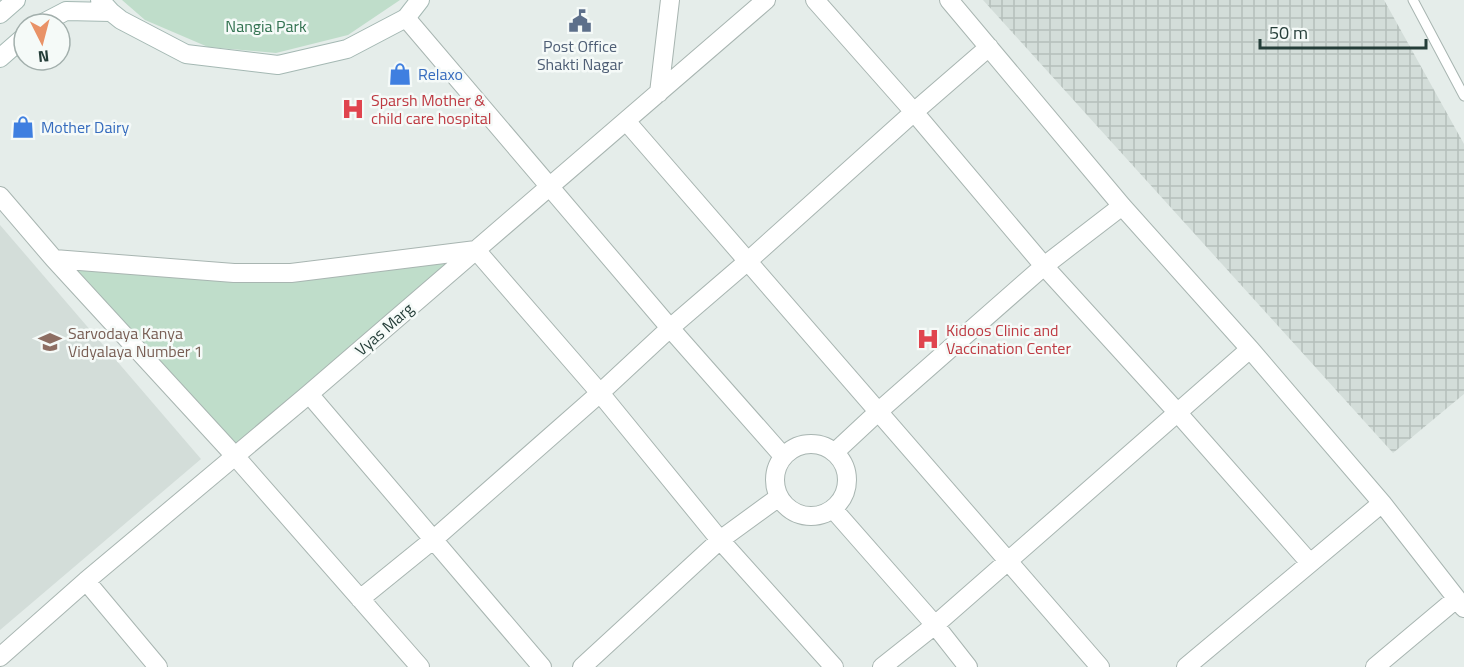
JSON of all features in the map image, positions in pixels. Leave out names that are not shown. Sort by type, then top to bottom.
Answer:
[{"type":"street","points":[[0,14],[16,0]]},
{"type":"street","points":[[64,12],[106,6],[121,20],[186,54],[278,65],[347,49],[406,18],[420,0]]},
{"type":"street","points":[[659,93],[670,0]]},
{"type":"street","name":"Vyas Marg","points":[[0,657],[766,0]]},
{"type":"street","points":[[815,0],[914,112],[1044,266],[1310,563]]},
{"type":"street","points":[[949,0],[1122,206],[1250,349],[1461,600],[1375,667]]},
{"type":"street","points":[[406,18],[670,328],[783,456]]},
{"type":"street","points":[[360,599],[434,539],[989,47]]},
{"type":"street","points":[[0,58],[12,48]]},
{"type":"street","points":[[626,121],[1101,667]]},
{"type":"street","points":[[0,196],[54,259],[235,456],[420,667]]},
{"type":"street","points":[[835,452],[1044,266],[1122,206]]},
{"type":"street","points":[[54,259],[234,273],[291,273],[476,250],[600,393],[720,540],[834,667]]},
{"type":"street","points":[[882,667],[935,625],[1250,349]]},
{"type":"street","points":[[309,394],[542,667]]},
{"type":"street","points":[[818,444],[835,452],[844,462],[848,475],[847,488],[842,500],[822,515],[797,514],[787,507],[779,497],[774,476],[783,456],[798,445],[818,444]]},
{"type":"street","points":[[582,667],[720,540],[779,497]]},
{"type":"street","points":[[1186,667],[1382,504]]},
{"type":"street","points":[[833,509],[935,625],[968,667]]},
{"type":"street","points":[[86,581],[158,667]]},
{"type":"lane","points":[[1413,0],[1464,96]]},
{"type":"shaded area","points":[[983,0],[1384,0],[1464,144],[1464,394],[1393,453]]},
{"type":"shaded area","name":"Sarvodaya Kanya Vidyalaya Number 1","points":[[0,225],[201,459],[0,630]]},
{"type":"green space","name":"Nangia Park","points":[[122,0],[400,0],[348,35],[276,53],[208,47],[145,20]]},
{"type":"green space","points":[[448,263],[236,444],[73,268],[256,283]]},
{"type":"place","name":"Post Office Shakti Nagar","points":[[580,21]]},
{"type":"place","name":"Relaxo","points":[[400,74]]},
{"type":"place","name":"Sparsh Mother & child care hospital","points":[[353,109]]},
{"type":"place","name":"Mother Dairy","points":[[23,127]]},
{"type":"place","name":"Kidoos Clinic and Vaccination Center","points":[[928,339]]},
{"type":"place","name":"Sarvodaya Kanya Vidyalaya Number 1","points":[[50,342]]}]
